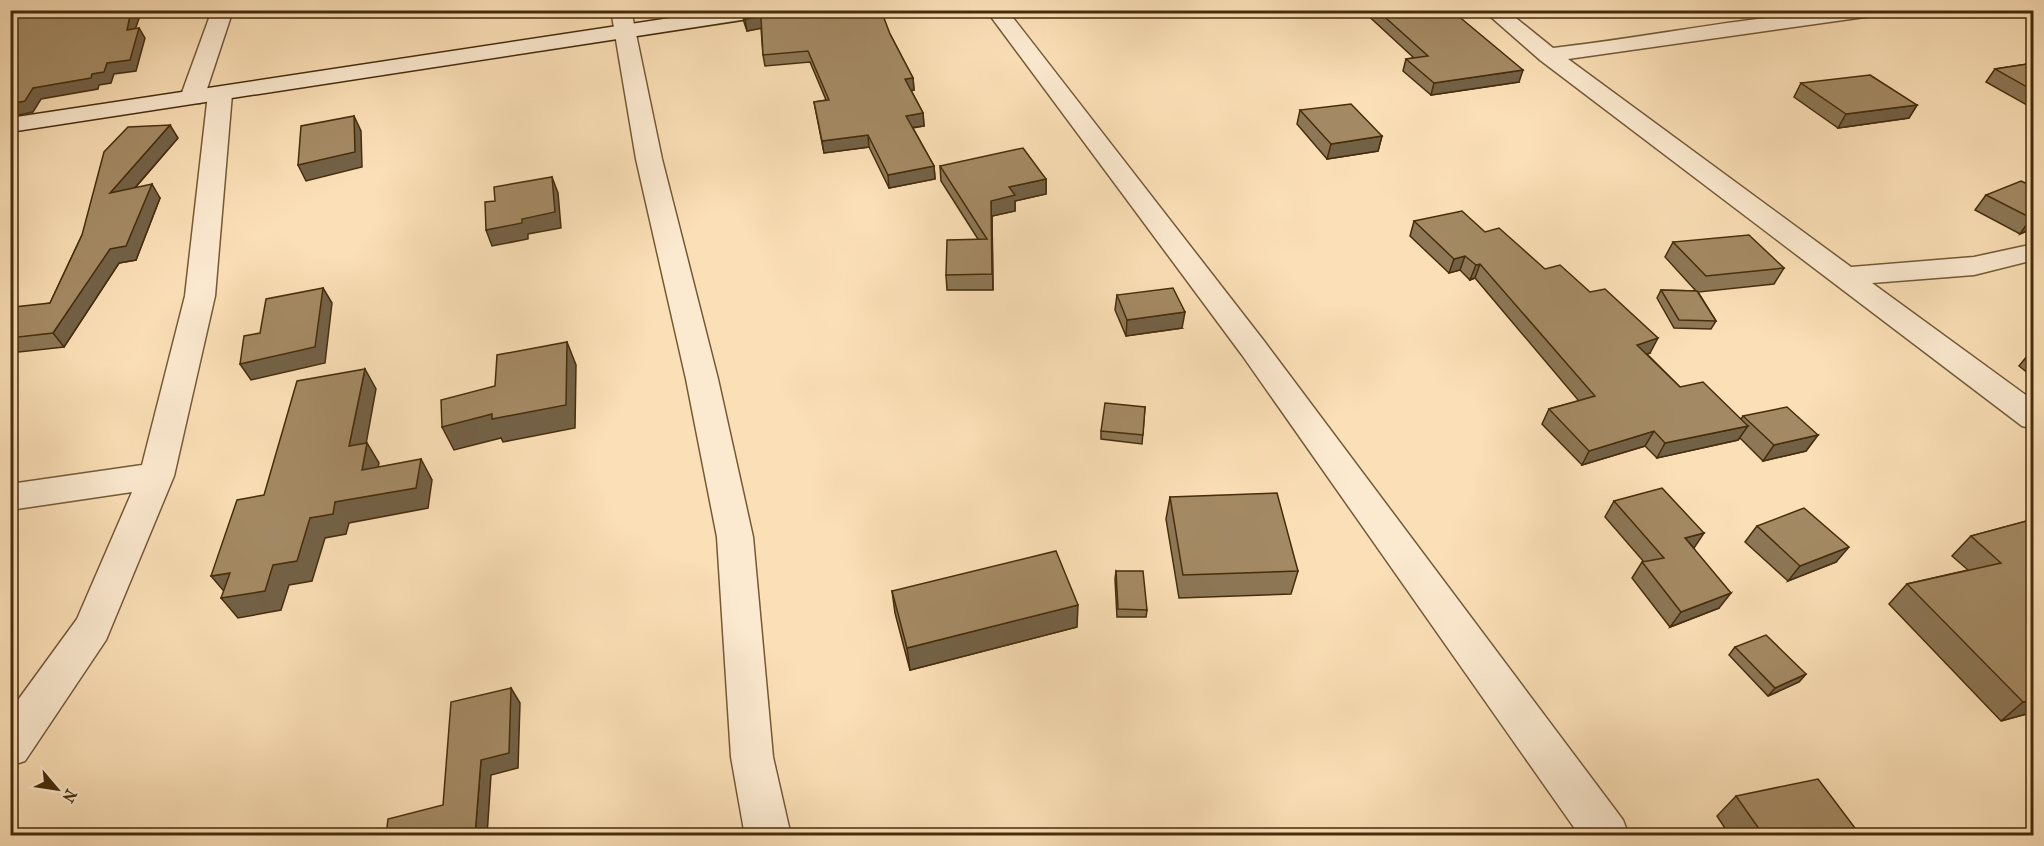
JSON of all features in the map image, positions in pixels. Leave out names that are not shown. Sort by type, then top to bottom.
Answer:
[{"type":"street","points":[[10,747],[92,628],[157,476],[200,296],[206,96],[223,10]]},
{"type":"street","points":[[10,125],[206,96],[623,21],[768,10]]},
{"type":"street","points":[[996,10],[1253,348],[1607,836]]},
{"type":"street","points":[[1493,10],[1548,55],[2034,418]]},
{"type":"street","points":[[1548,55],[1623,47],[1872,10]]},
{"type":"street","points":[[623,21],[649,159],[702,379],[735,537],[752,757],[768,836]]},
{"type":"street","points":[[1844,276],[1974,266],[2034,252]]},
{"type":"street","points":[[10,497],[157,476]]},
{"type":"building","points":[[10,10],[132,10],[127,30],[139,28],[130,60],[107,63],[104,72],[92,74],[91,78],[33,88],[25,101],[10,104]]},
{"type":"building","points":[[881,10],[890,34],[913,78],[905,79],[923,113],[906,116],[934,166],[888,175],[868,135],[822,141],[814,102],[829,100],[808,51],[763,55],[761,17],[745,19],[742,11]]},
{"type":"building","points":[[1377,10],[1451,10],[1523,70],[1434,83],[1406,59],[1428,56]]},
{"type":"building","points":[[2034,63],[2034,91],[1995,69]]},
{"type":"building","points":[[1870,75],[1917,105],[1846,114],[1801,83]]},
{"type":"building","points":[[1351,104],[1382,136],[1331,144],[1300,110]]},
{"type":"building","points":[[354,116],[355,152],[298,165],[301,126]]},
{"type":"building","points":[[170,125],[110,193],[152,184],[126,246],[110,249],[53,333],[10,338],[10,312],[14,307],[50,303],[82,235],[104,152],[128,127]]},
{"type":"building","points":[[1023,148],[1046,179],[1009,187],[1015,195],[991,201],[992,274],[946,275],[947,240],[987,239],[940,166]]},
{"type":"building","points":[[552,177],[555,212],[522,219],[522,223],[486,230],[485,202],[495,201],[494,187]]},
{"type":"building","points":[[2021,181],[2034,187],[2034,217],[2031,218],[1986,195]]},
{"type":"building","points":[[1462,211],[1485,232],[1499,228],[1545,269],[1560,265],[1590,292],[1605,289],[1658,338],[1637,345],[1680,387],[1703,382],[1748,426],[1665,443],[1654,431],[1589,451],[1549,409],[1595,396],[1480,264],[1476,265],[1465,256],[1454,259],[1414,221]]},
{"type":"building","points":[[1749,235],[1784,268],[1706,276],[1673,242]]},
{"type":"building","points":[[323,288],[315,347],[240,364],[244,336],[260,333],[266,299]]},
{"type":"building","points":[[1173,288],[1185,312],[1127,320],[1117,295]]},
{"type":"building","points":[[1661,290],[1697,291],[1716,321],[1679,320]]},
{"type":"building","points":[[567,342],[566,405],[492,419],[492,414],[442,427],[441,400],[495,386],[497,355]]},
{"type":"building","points":[[365,369],[349,446],[367,443],[362,470],[421,459],[416,488],[335,502],[333,514],[310,518],[297,561],[273,565],[265,591],[221,598],[230,573],[211,576],[237,500],[264,495],[297,381]]},
{"type":"building","points":[[1105,403],[1145,407],[1143,435],[1101,431]]},
{"type":"building","points":[[1787,407],[1818,435],[1774,445],[1743,416]]},
{"type":"building","points":[[1662,488],[1704,533],[1685,538],[1731,593],[1681,612],[1642,562],[1664,558],[1614,501]]},
{"type":"building","points":[[1277,493],[1298,571],[1183,575],[1170,497]]},
{"type":"building","points":[[1804,508],[1849,547],[1800,566],[1757,526]]},
{"type":"building","points":[[2034,519],[2034,634],[2027,636],[2034,642],[2034,700],[2023,702],[1907,584],[2001,563],[1971,536]]},
{"type":"building","points":[[1056,551],[1078,605],[907,648],[892,591]]},
{"type":"building","points":[[1116,571],[1143,571],[1147,610],[1118,609]]},
{"type":"building","points":[[1766,635],[1806,674],[1775,688],[1735,647]]},
{"type":"building","points":[[511,688],[509,753],[481,760],[475,836],[386,836],[388,819],[443,805],[451,702]]},
{"type":"building","points":[[1818,779],[1861,836],[1764,836],[1736,796]]}]
